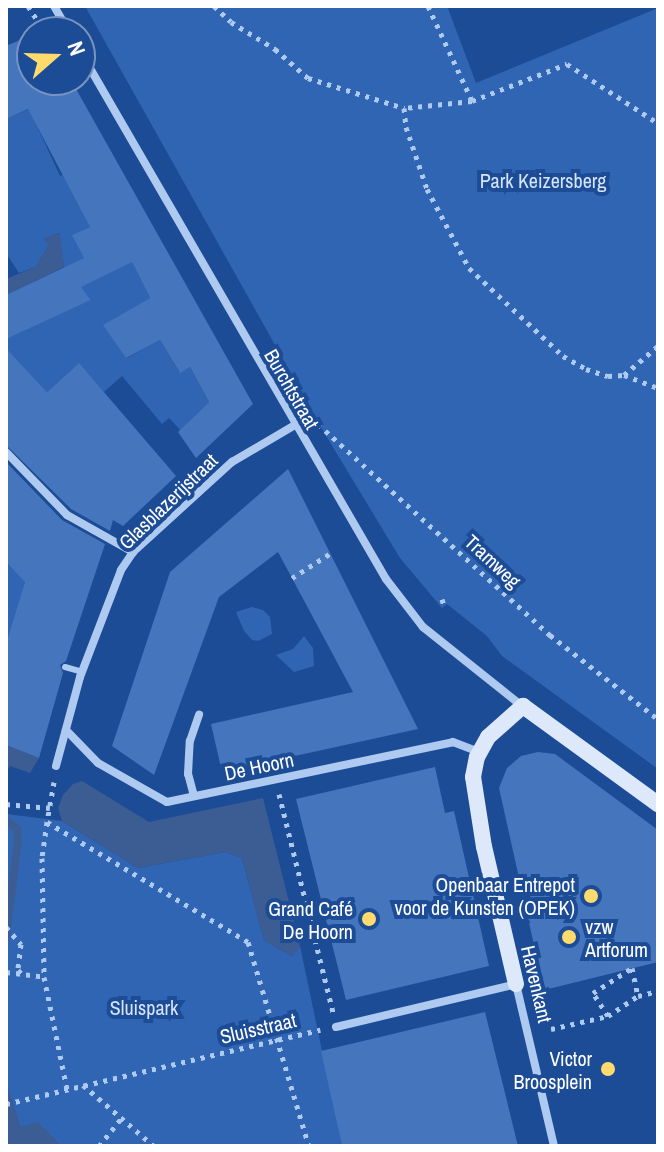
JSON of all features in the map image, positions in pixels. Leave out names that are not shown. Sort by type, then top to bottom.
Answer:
[{"type":"street","name":"Burchtstraat","points":[[96,79],[386,579],[423,627],[523,706]]},
{"type":"street","name":"Glasblazerijstraat","points":[[56,766],[82,672],[121,570],[133,552],[232,462],[295,425]]},
{"type":"street","points":[[6,452],[67,515],[133,552]]},
{"type":"street","points":[[479,752],[488,737],[523,706],[658,804]]},
{"type":"street","points":[[194,796],[188,774],[190,741],[199,715]]},
{"type":"street","name":"De Hoorn","points":[[66,730],[98,763],[167,802],[453,742],[479,752]]},
{"type":"street","name":"Havenkant","points":[[479,752],[473,777],[480,819],[554,1146]]},
{"type":"street","points":[[336,1027],[516,984]]},
{"type":"lane","points":[[65,667],[82,672]]},
{"type":"path","points":[[214,6],[231,22],[275,49],[308,78],[404,108],[472,101],[567,64],[658,123]]},
{"type":"path","points":[[428,6],[472,101]]},
{"type":"path","points":[[404,108],[427,189],[469,268],[563,356],[608,376],[624,375],[658,388]]},
{"type":"path","points":[[624,375],[658,346]]},
{"type":"path","name":"Tramweg","points":[[312,420],[329,431],[550,635],[658,719]]},
{"type":"path","points":[[292,578],[331,553]]},
{"type":"path","points":[[56,766],[42,858],[44,977],[67,1089]]},
{"type":"path","points":[[275,779],[336,1027]]},
{"type":"path","points":[[6,804],[50,808]]},
{"type":"path","points":[[47,822],[248,942],[309,1146]]},
{"type":"path","points":[[309,916],[325,913]]},
{"type":"path","points":[[6,927],[21,944],[18,970],[22,974]]},
{"type":"path","points":[[608,1016],[593,993],[632,968],[638,996]]},
{"type":"path","points":[[6,972],[44,977]]},
{"type":"path","points":[[516,984],[541,990],[551,1029],[608,1016],[638,996],[658,991]]},
{"type":"path","name":"Sluisstraat","points":[[9,1103],[336,1027]]},
{"type":"path","points":[[83,1085],[154,1146]]},
{"type":"path","points":[[99,1146],[121,1119]]},
{"type":"green space","name":"Park Keizersberg","points":[[85,6],[447,6],[476,83],[658,8],[658,769],[502,656],[487,636],[447,604],[442,608],[400,558],[325,434],[96,26],[96,16],[91,16]]},
{"type":"green space","points":[[29,109],[60,176],[77,168],[90,227],[73,235],[132,262],[150,298],[104,325],[127,358],[160,340],[179,372],[190,367],[209,402],[188,422],[184,434],[169,418],[162,424],[122,376],[104,392],[78,364],[47,392],[6,348],[6,338],[91,300],[64,267],[59,233],[44,239],[49,245],[36,267],[19,273],[6,253],[6,119]]},
{"type":"green space","points":[[34,552],[8,640],[6,562],[15,571]]},
{"type":"green space","points":[[252,607],[263,610],[270,617],[272,634],[258,641],[252,640],[244,631],[236,612]]},
{"type":"green space","points":[[304,636],[313,648],[314,666],[294,672],[276,655],[293,649]]},
{"type":"green space","name":"Sluispark","points":[[6,814],[62,821],[138,868],[225,852],[242,858],[264,940],[292,956],[300,946],[342,1146],[61,1146],[38,1123],[20,1127],[6,1082]]},
{"type":"shaded area","points":[[60,233],[64,267],[6,295],[6,279],[36,267],[49,245],[44,239]]},
{"type":"shaded area","points":[[6,745],[39,758],[30,773],[10,766],[6,771]]},
{"type":"shaded area","points":[[82,781],[149,822],[263,798],[300,946],[292,956],[264,940],[242,858],[225,852],[138,868],[62,821],[58,808],[63,795],[73,784]]},
{"type":"shaded area","points":[[6,1082],[20,1127],[38,1122],[61,1146],[6,1146]]},
{"type":"building","points":[[16,42],[16,96],[80,96],[253,404],[196,458],[178,432],[209,402],[190,367],[180,373],[160,340],[126,358],[103,325],[150,298],[132,262],[81,287],[91,300],[6,339],[6,295],[84,258],[72,235],[90,227],[28,109],[6,119],[6,46]]},
{"type":"building","points":[[6,348],[47,392],[79,363],[176,476],[123,526],[113,520],[110,531],[71,509],[6,445]]},
{"type":"building","points":[[6,462],[62,520],[105,544],[66,661],[60,665],[63,673],[39,758],[6,745],[6,644],[25,582],[6,562]]},
{"type":"building","points":[[288,469],[418,729],[222,772],[211,724],[353,692],[278,552],[219,597],[154,775],[112,746],[170,572]]},
{"type":"building","name":"Openbaar Entrepot voor de Kunsten (OPEK)","points":[[538,752],[555,754],[658,830],[658,962],[544,990],[499,788],[507,768],[521,756]]},
{"type":"building","points":[[435,767],[445,813],[454,811],[489,966],[346,1000],[296,799]]},
{"type":"building","points":[[485,1012],[518,1146],[342,1146],[321,1051]]},
{"type":"waterway","points":[[6,820],[17,829],[18,841],[6,936]]},
{"type":"place","name":"Openbaar Entrepot voor de Kunsten (OPEK)","points":[[591,896]]},
{"type":"place","name":"Grand Café De Hoorn","points":[[369,919]]},
{"type":"place","name":"vzw Artforum","points":[[569,937]]},
{"type":"place","name":"Victor Broosplein","points":[[608,1069]]}]
